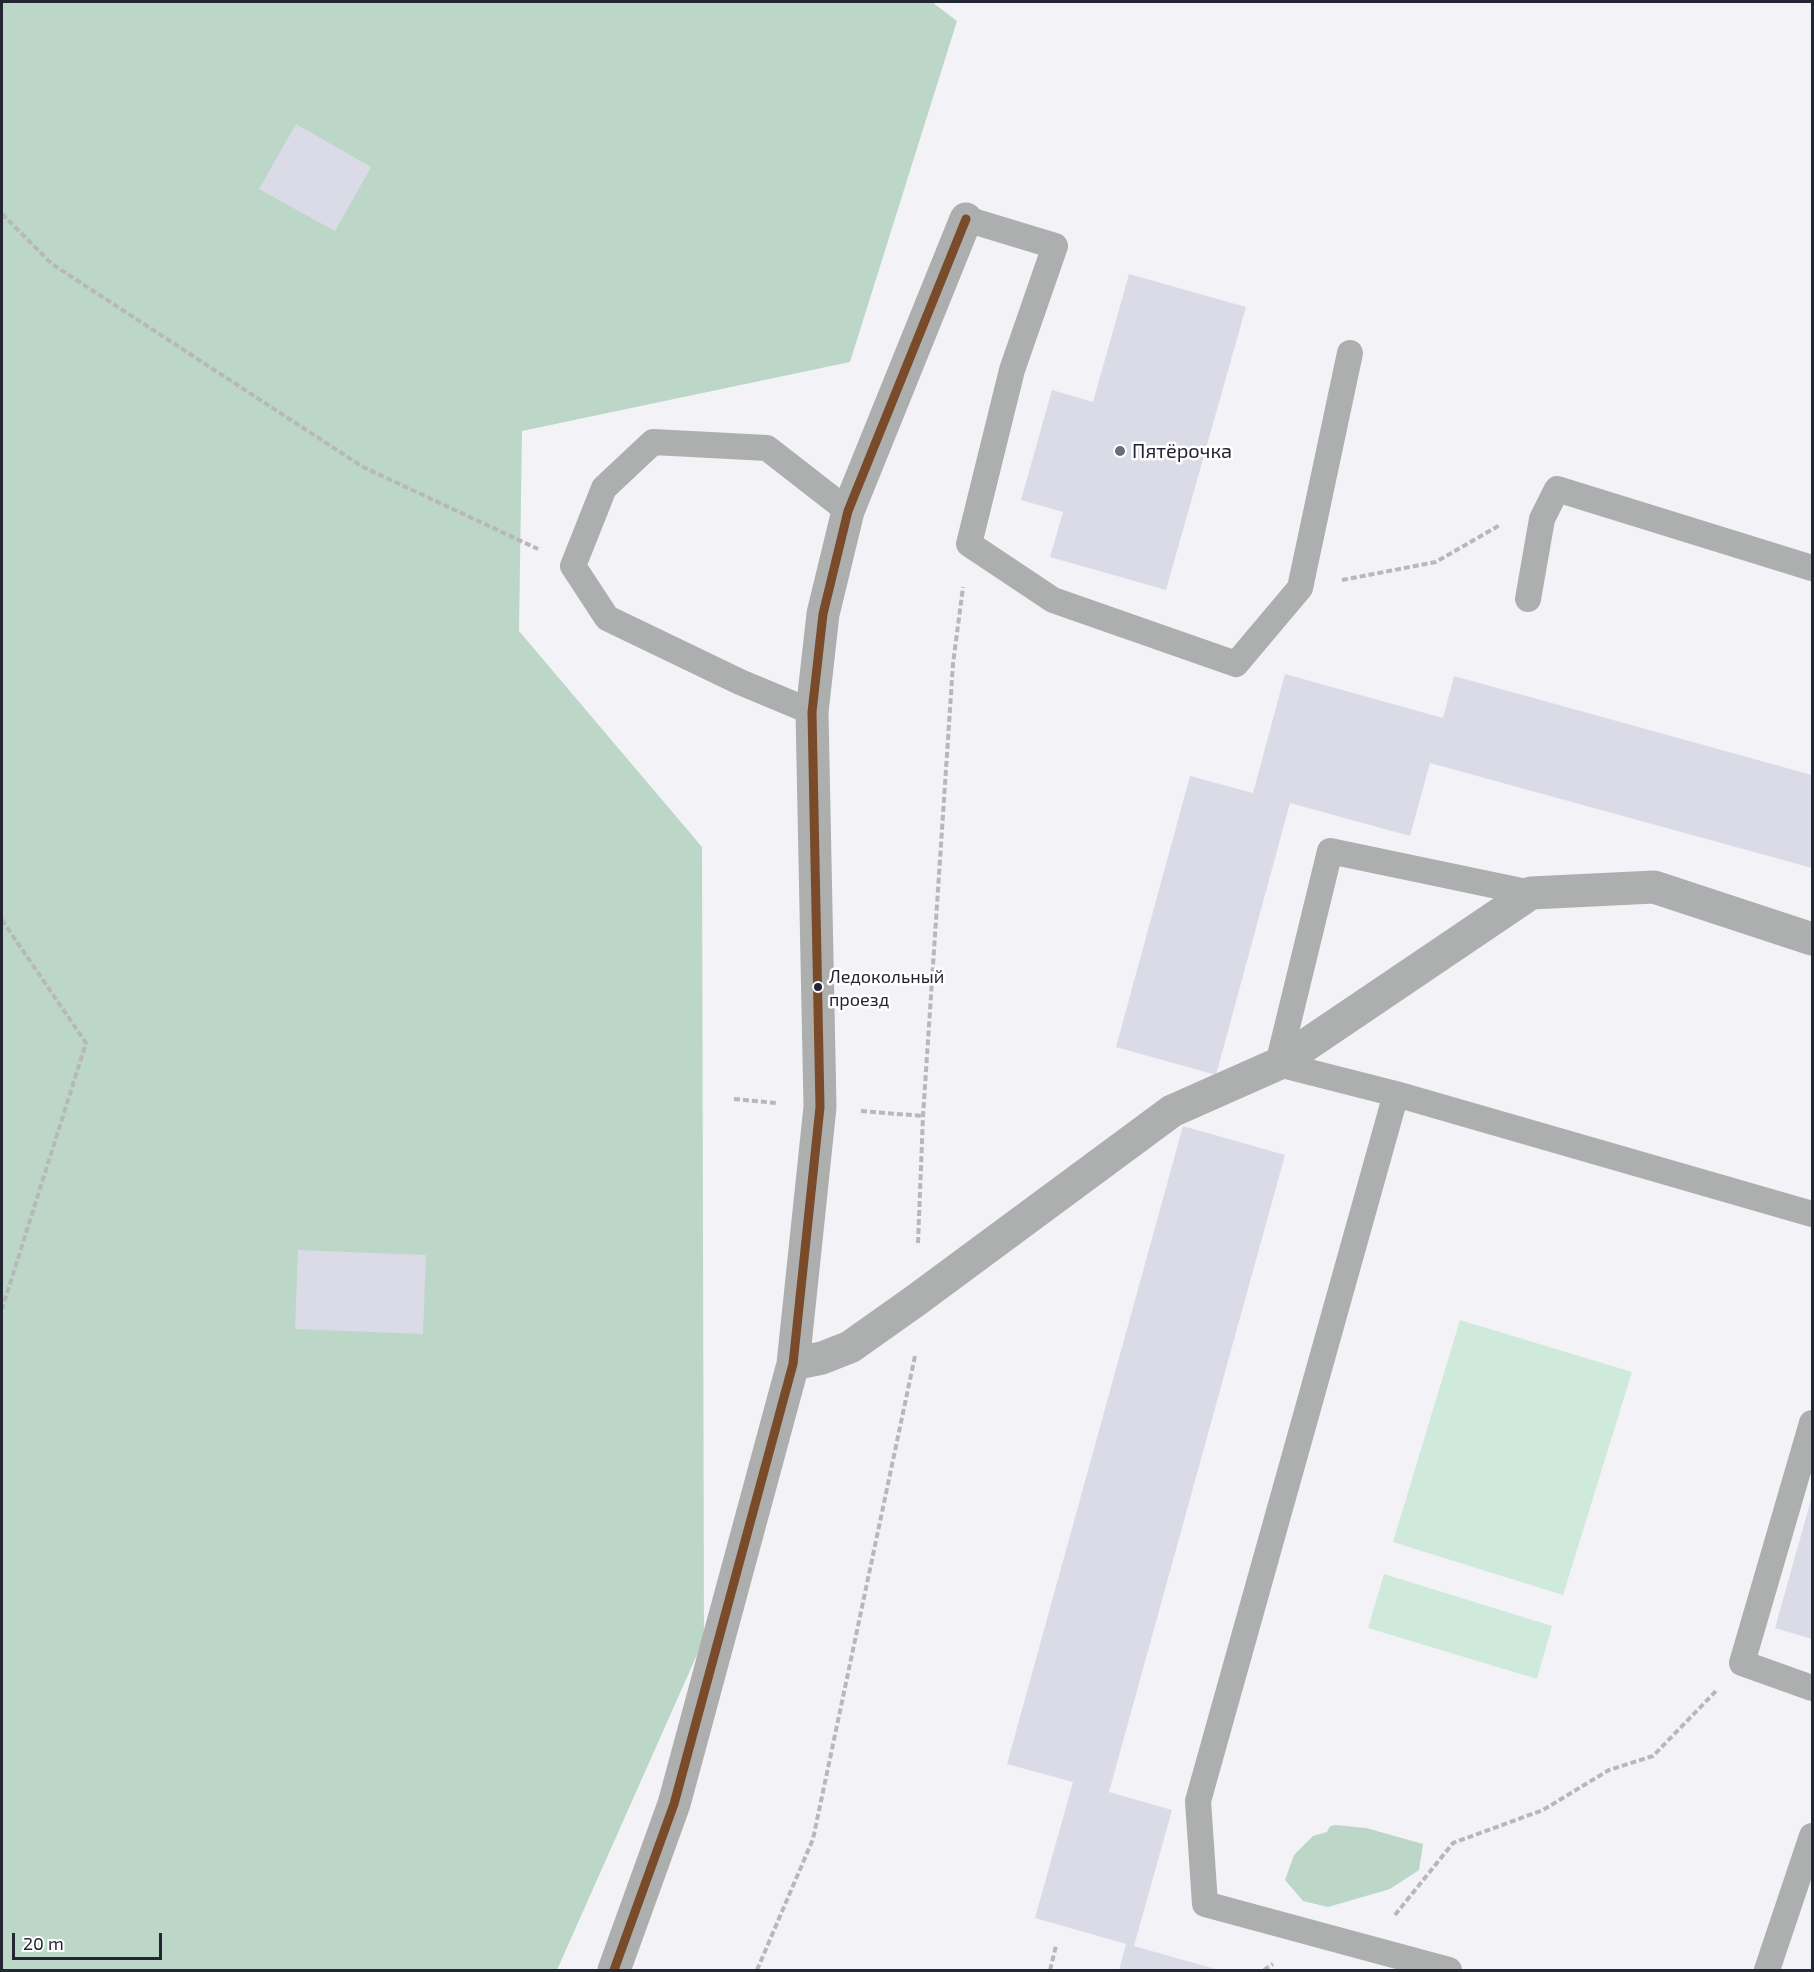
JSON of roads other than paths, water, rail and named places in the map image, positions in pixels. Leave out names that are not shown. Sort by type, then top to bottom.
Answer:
[{"type":"street","points":[[614,1971],[674,1804],[793,1364],[820,1107],[812,712],[823,614],[848,511],[966,219]]},
{"type":"street","points":[[793,1364],[822,1358],[850,1347],[1172,1111],[1278,1064],[1531,893],[1654,887],[1812,939]]},
{"type":"lane","points":[[966,219],[1055,246],[1012,370],[969,544],[1053,600],[1236,664],[1300,588],[1350,354]]},
{"type":"lane","points":[[812,712],[740,682],[607,618],[573,566],[604,488],[653,442],[767,448],[848,511]]},
{"type":"lane","points":[[1528,599],[1542,519],[1557,489],[1812,568]]},
{"type":"lane","points":[[1531,893],[1330,851],[1278,1064],[1396,1094],[1812,1214]]},
{"type":"lane","points":[[1396,1094],[1198,1801],[1205,1905],[1449,1971]]},
{"type":"lane","points":[[1812,1423],[1742,1663],[1812,1688]]},
{"type":"lane","points":[[1767,1971],[1812,1836]]},
{"type":"place","name":"Пятёрочка","points":[[1120,451]]},
{"type":"place","name":"Ледокольный проезд","points":[[818,987]]}]
